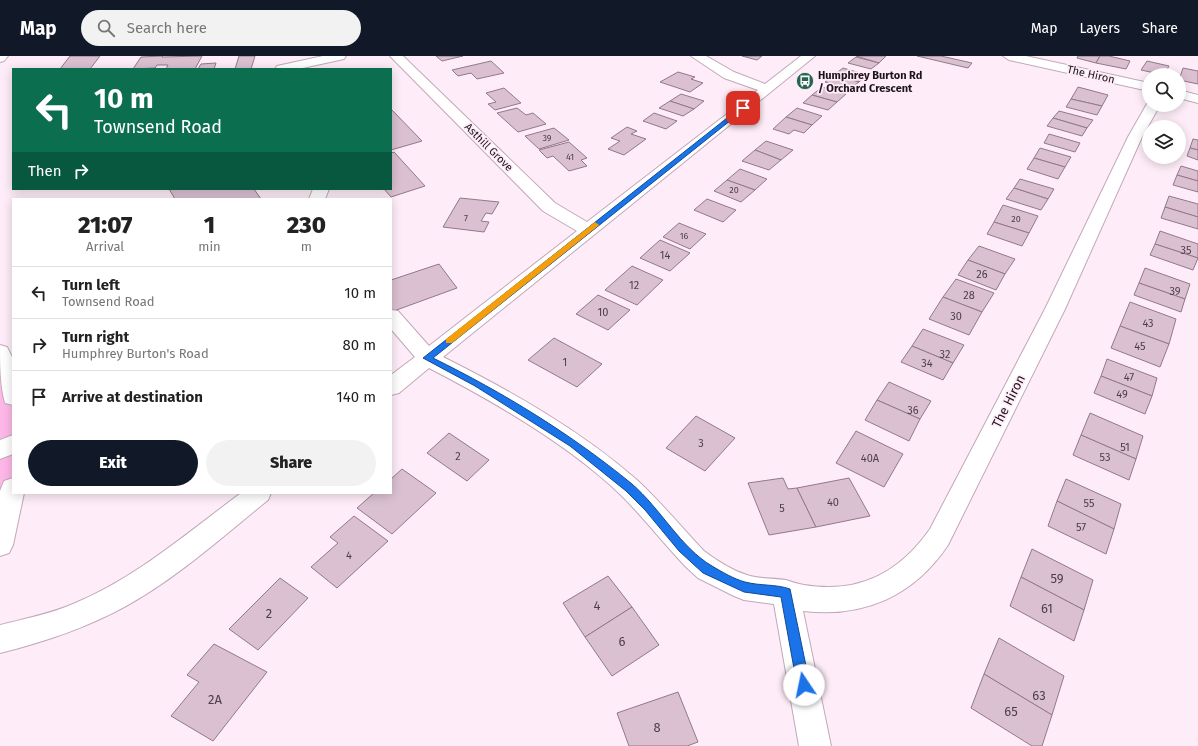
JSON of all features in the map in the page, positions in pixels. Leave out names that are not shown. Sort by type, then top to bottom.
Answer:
[{"type":"street","points":[[286,68],[340,56]]},
{"type":"street","name":"Asthill Grove","points":[[396,56],[549,207],[588,230]]},
{"type":"street","points":[[697,56],[736,78],[767,90]]},
{"type":"street","points":[[392,386],[809,56]]},
{"type":"street","name":"The Hiron","points":[[1009,56],[1142,85]]},
{"type":"street","points":[[1186,96],[1198,99]]},
{"type":"street","name":"The Hiron","points":[[427,358],[478,384],[573,443],[629,488],[649,507],[682,548],[707,569],[744,586],[786,593],[804,598],[838,600],[868,594],[892,584],[912,569],[928,553],[939,537],[1055,309],[1149,112]]},
{"type":"street","points":[[392,317],[427,358]]},
{"type":"street","points":[[0,352],[12,392]]},
{"type":"street","points":[[0,450],[12,444]]},
{"type":"street","points":[[0,545],[12,492]]},
{"type":"street","points":[[0,639],[59,623],[95,608],[138,585],[258,494]]},
{"type":"street","points":[[786,593],[815,746]]},
{"type":"shaded area","points":[[0,352],[12,392],[12,492],[0,545]]},
{"type":"building","points":[[70,56],[100,56],[91,68],[61,68]]},
{"type":"building","points":[[202,56],[196,68],[166,68],[168,65],[157,65],[155,68],[134,68],[141,57]]},
{"type":"building","points":[[239,56],[255,56],[251,68],[235,68]]},
{"type":"building","points":[[436,56],[463,56],[442,61]]},
{"type":"building","points":[[742,56],[762,56],[757,60]]},
{"type":"building","points":[[856,56],[886,56],[879,63]]},
{"type":"building","points":[[917,56],[941,56],[972,63],[968,68]]},
{"type":"building","points":[[1078,56],[1100,56],[1096,63],[1077,58]]},
{"type":"building","points":[[1100,56],[1109,56],[1130,61],[1126,69],[1096,63]]},
{"type":"building","points":[[856,57],[879,63],[871,69],[848,63]]},
{"type":"building","points":[[491,61],[504,73],[477,79],[471,73],[458,76],[452,70]]},
{"type":"building","points":[[1147,61],[1169,66],[1168,68],[1142,68]]},
{"type":"building","points":[[216,63],[214,68],[199,68],[201,64]]},
{"type":"building","points":[[843,68],[867,75],[859,82],[834,75]]},
{"type":"building","points":[[1186,69],[1198,71],[1198,84],[1186,81]]},
{"type":"building","points":[[678,72],[695,77],[691,79],[703,83],[690,92],[660,82]]},
{"type":"building","points":[[834,75],[859,82],[850,89],[825,82]]},
{"type":"building","points":[[822,87],[846,94],[837,102],[812,95]]},
{"type":"building","points":[[1078,87],[1108,95],[1102,106],[1071,99]]},
{"type":"building","points":[[504,88],[521,103],[495,110],[488,104],[496,102],[486,93]]},
{"type":"building","points":[[681,94],[704,101],[694,109],[670,101]]},
{"type":"building","points":[[812,95],[837,102],[828,110],[803,103]]},
{"type":"building","points":[[1071,99],[1102,106],[1097,115],[1066,107]]},
{"type":"building","points":[[670,101],[694,109],[683,116],[659,108]]},
{"type":"building","points":[[517,108],[526,115],[533,113],[546,124],[518,132],[497,113]]},
{"type":"building","points":[[797,108],[822,116],[812,125],[786,117]]},
{"type":"building","points":[[392,110],[422,141],[392,150]]},
{"type":"building","points":[[1059,111],[1093,120],[1087,128],[1053,118]]},
{"type":"building","points":[[654,113],[677,121],[666,129],[643,121]]},
{"type":"building","points":[[786,117],[812,125],[804,133],[794,130],[789,134],[773,129]]},
{"type":"building","points":[[1053,118],[1087,128],[1082,136],[1047,126]]},
{"type":"building","points":[[627,127],[637,131],[631,134],[646,139],[624,155],[608,149],[620,141],[611,138]]},
{"type":"building","points":[[554,128],[569,140],[539,149],[525,136]]},
{"type":"building","points":[[1049,134],[1080,143],[1075,152],[1044,143]]},
{"type":"building","points":[[1193,139],[1198,140],[1198,150],[1190,148]]},
{"type":"building","points":[[766,141],[793,150],[781,160],[755,150]]},
{"type":"building","points":[[569,142],[587,158],[581,160],[587,166],[569,171],[553,156],[547,158],[539,150]]},
{"type":"building","points":[[1040,148],[1071,157],[1065,167],[1034,158]]},
{"type":"building","points":[[1190,148],[1198,150],[1198,160],[1187,156]]},
{"type":"building","points":[[755,150],[781,160],[769,170],[742,161]]},
{"type":"building","points":[[394,152],[425,186],[391,197],[385,190],[392,190],[392,153]]},
{"type":"building","points":[[1034,158],[1065,167],[1058,179],[1027,169]]},
{"type":"building","points":[[1181,166],[1198,171],[1198,181],[1177,175]]},
{"type":"building","points":[[740,169],[767,179],[755,190],[727,180]]},
{"type":"building","points":[[1177,175],[1198,181],[1198,192],[1173,185]]},
{"type":"building","points":[[1020,179],[1054,189],[1048,199],[1014,188]]},
{"type":"building","points":[[727,180],[755,190],[741,202],[714,191]]},
{"type":"building","points":[[1014,188],[1048,199],[1041,210],[1006,199]]},
{"type":"building","points":[[170,190],[255,190],[260,198],[174,198]]},
{"type":"building","points":[[1169,196],[1198,204],[1198,217],[1165,207]]},
{"type":"building","points":[[460,198],[499,202],[492,214],[486,213],[481,221],[489,222],[484,232],[443,227]]},
{"type":"building","points":[[707,199],[736,210],[723,222],[694,210]]},
{"type":"building","points":[[1003,205],[1038,216],[1029,233],[994,222]]},
{"type":"building","points":[[1165,207],[1198,217],[1198,229],[1161,218]]},
{"type":"building","points":[[994,222],[1029,233],[1022,246],[987,234]]},
{"type":"building","points":[[679,223],[706,234],[690,249],[663,237]]},
{"type":"building","points":[[1160,231],[1198,244],[1198,258],[1155,244]]},
{"type":"building","points":[[660,240],[690,253],[670,271],[640,258]]},
{"type":"building","points":[[1155,244],[1198,258],[1193,270],[1150,255]]},
{"type":"building","points":[[979,246],[1015,259],[1005,274],[968,260]]},
{"type":"building","points":[[968,260],[1005,274],[996,290],[958,275]]},
{"type":"building","points":[[439,264],[457,288],[392,312],[392,280]]},
{"type":"building","points":[[632,266],[663,280],[637,305],[605,290]]},
{"type":"building","points":[[1145,268],[1190,284],[1185,299],[1139,283]]},
{"type":"building","points":[[956,279],[994,293],[982,312],[943,297]]},
{"type":"building","points":[[1139,283],[1185,299],[1181,312],[1134,295]]},
{"type":"building","points":[[598,295],[630,310],[608,330],[576,314]]},
{"type":"building","points":[[943,297],[982,312],[969,335],[929,319]]},
{"type":"building","points":[[1130,302],[1176,319],[1169,344],[1120,326]]},
{"type":"building","points":[[1120,326],[1169,344],[1160,367],[1111,348]]},
{"type":"building","points":[[923,329],[964,345],[953,363],[912,346]]},
{"type":"building","points":[[554,338],[602,364],[577,387],[528,360]]},
{"type":"building","points":[[912,346],[953,363],[943,380],[901,362]]},
{"type":"building","points":[[1107,359],[1157,378],[1152,396],[1101,376]]},
{"type":"building","points":[[1101,376],[1152,396],[1145,414],[1094,393]]},
{"type":"building","points":[[889,382],[931,401],[920,419],[877,400]]},
{"type":"building","points":[[877,400],[920,419],[909,441],[865,420]]},
{"type":"building","points":[[1090,413],[1143,436],[1136,459],[1081,435]]},
{"type":"building","points":[[696,416],[735,438],[705,471],[666,448]]},
{"type":"building","points":[[856,431],[903,454],[884,487],[836,463]]},
{"type":"building","points":[[449,433],[489,460],[467,481],[427,453]]},
{"type":"building","points":[[1081,435],[1136,459],[1129,480],[1073,455]]},
{"type":"building","points":[[402,469],[436,493],[392,534],[357,508],[373,494],[392,494],[392,478]]},
{"type":"building","points":[[783,478],[788,489],[797,488],[816,527],[769,535],[748,483]]},
{"type":"building","points":[[849,478],[870,516],[816,527],[797,488]]},
{"type":"building","points":[[1066,479],[1121,504],[1114,529],[1057,501]]},
{"type":"building","points":[[1057,501],[1114,529],[1106,554],[1048,526]]},
{"type":"building","points":[[354,516],[388,541],[337,588],[311,567],[338,543],[330,537]]},
{"type":"building","points":[[1032,549],[1093,580],[1084,610],[1021,577]]},
{"type":"building","points":[[608,576],[632,607],[585,637],[563,603]]},
{"type":"building","points":[[1021,577],[1084,610],[1074,641],[1010,606]]},
{"type":"building","points":[[280,578],[308,598],[258,650],[229,629]]},
{"type":"building","points":[[632,607],[659,645],[612,676],[585,637]]},
{"type":"building","points":[[999,638],[1064,676],[1052,715],[984,674]]},
{"type":"building","points":[[214,644],[267,672],[213,741],[171,716],[199,682],[187,675]]},
{"type":"building","points":[[984,674],[1052,715],[1042,746],[1032,746],[971,708]]},
{"type":"building","points":[[678,692],[698,742],[687,746],[629,746],[617,713]]},
{"type":"slow traffic","points":[[449,341],[595,225]]},
{"type":"place","name":"Humphrey Burton Rd / Orchard Crescent","points":[[805,81]]},
{"type":"route","points":[[743,108],[427,358],[478,384],[573,443],[629,488],[649,507],[682,548],[707,569],[744,586],[786,593],[804,685]]}]
